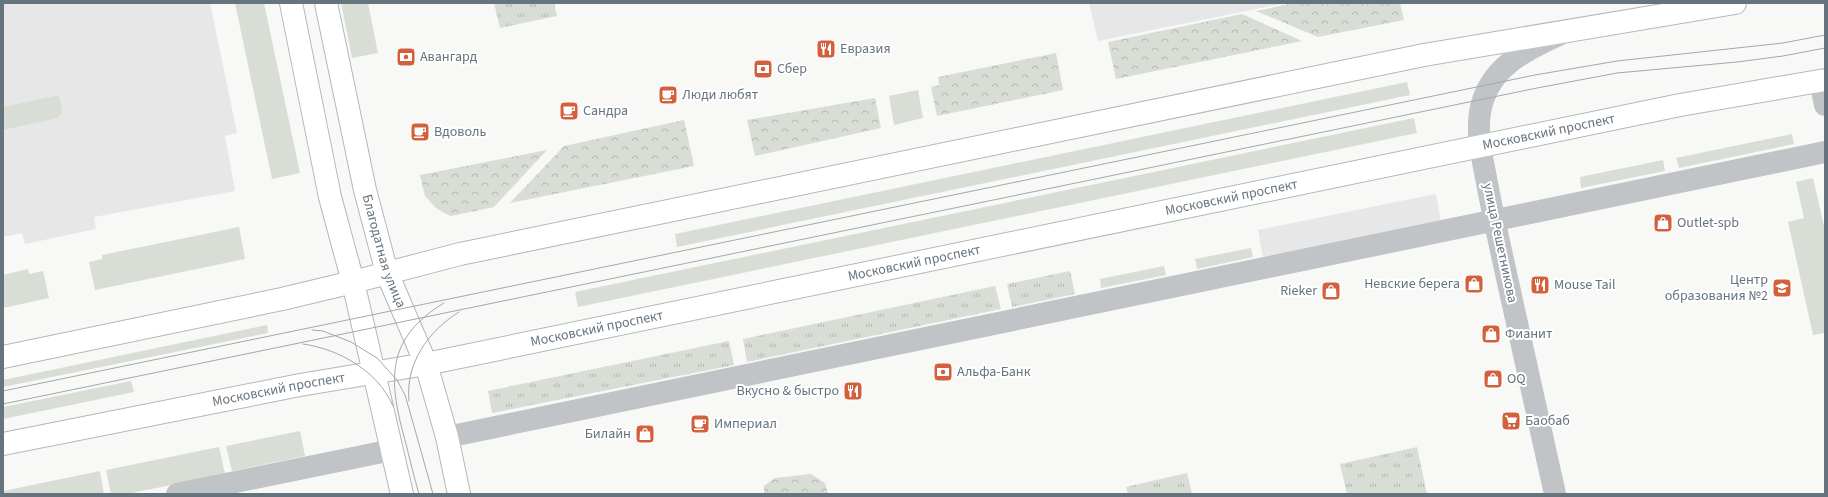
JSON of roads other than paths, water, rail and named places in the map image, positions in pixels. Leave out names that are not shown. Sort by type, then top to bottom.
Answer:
[{"type":"main road","points":[[291,3],[330,197],[353,282],[402,494]]},
{"type":"main road","name":"Благодатная улица","points":[[326,3],[365,190],[387,273],[426,364],[447,437],[459,494]]},
{"type":"main road","points":[[3,357],[353,282],[460,254],[1424,55],[1735,3]]},
{"type":"main road","name":"Московский проспект","points":[[3,444],[300,385],[426,364],[1480,146],[1680,106],[1822,80]]},
{"type":"street","name":"улица Решетникова","points":[[1555,494],[1494,221],[1480,146],[1479,117],[1483,99],[1497,73],[1512,60],[1532,48],[1565,32]]},
{"type":"street","points":[[1822,80],[1825,105]]},
{"type":"street","points":[[447,437],[1825,152]]},
{"type":"street","points":[[177,494],[392,450]]},
{"type":"tram line","points":[[3,391],[1535,75],[1617,61],[1783,43],[1825,35]]},
{"type":"tram line","points":[[3,404],[1537,88],[1617,73],[1737,62],[1783,56],[1825,48]]},
{"type":"tram line","points":[[419,494],[396,401],[394,382],[396,364],[401,348],[410,332],[424,317],[444,303]]},
{"type":"tram line","points":[[409,401],[411,374],[421,350],[438,329],[459,312]]},
{"type":"tram line","points":[[312,330],[323,331],[351,342],[377,358],[397,380],[405,395],[433,494]]},
{"type":"tram line","points":[[303,344],[330,351],[356,364],[378,382],[393,406]]},
{"type":"place","name":"Евразия","points":[[826,49]]},
{"type":"place","name":"Авангард","points":[[406,57]]},
{"type":"place","name":"Сбер","points":[[763,69]]},
{"type":"place","name":"Люди любят","points":[[668,95]]},
{"type":"place","name":"Сандра","points":[[569,111]]},
{"type":"place","name":"Вдоволь","points":[[420,132]]},
{"type":"place","name":"Outlet-spb","points":[[1663,223]]},
{"type":"place","name":"Невские берега","points":[[1474,284]]},
{"type":"place","name":"Mouse Tail","points":[[1540,285]]},
{"type":"place","name":"Центр образования №2","points":[[1782,288]]},
{"type":"place","name":"Rieker","points":[[1331,291]]},
{"type":"place","name":"Фианит","points":[[1491,334]]},
{"type":"place","name":"Альфа-Банк","points":[[943,372]]},
{"type":"place","name":"OQ","points":[[1493,379]]},
{"type":"place","name":"Вкусно & быстро","points":[[853,391]]},
{"type":"place","name":"Баобаб","points":[[1511,421]]},
{"type":"place","name":"Империал","points":[[700,424]]},
{"type":"place","name":"Билайн","points":[[645,434]]}]
